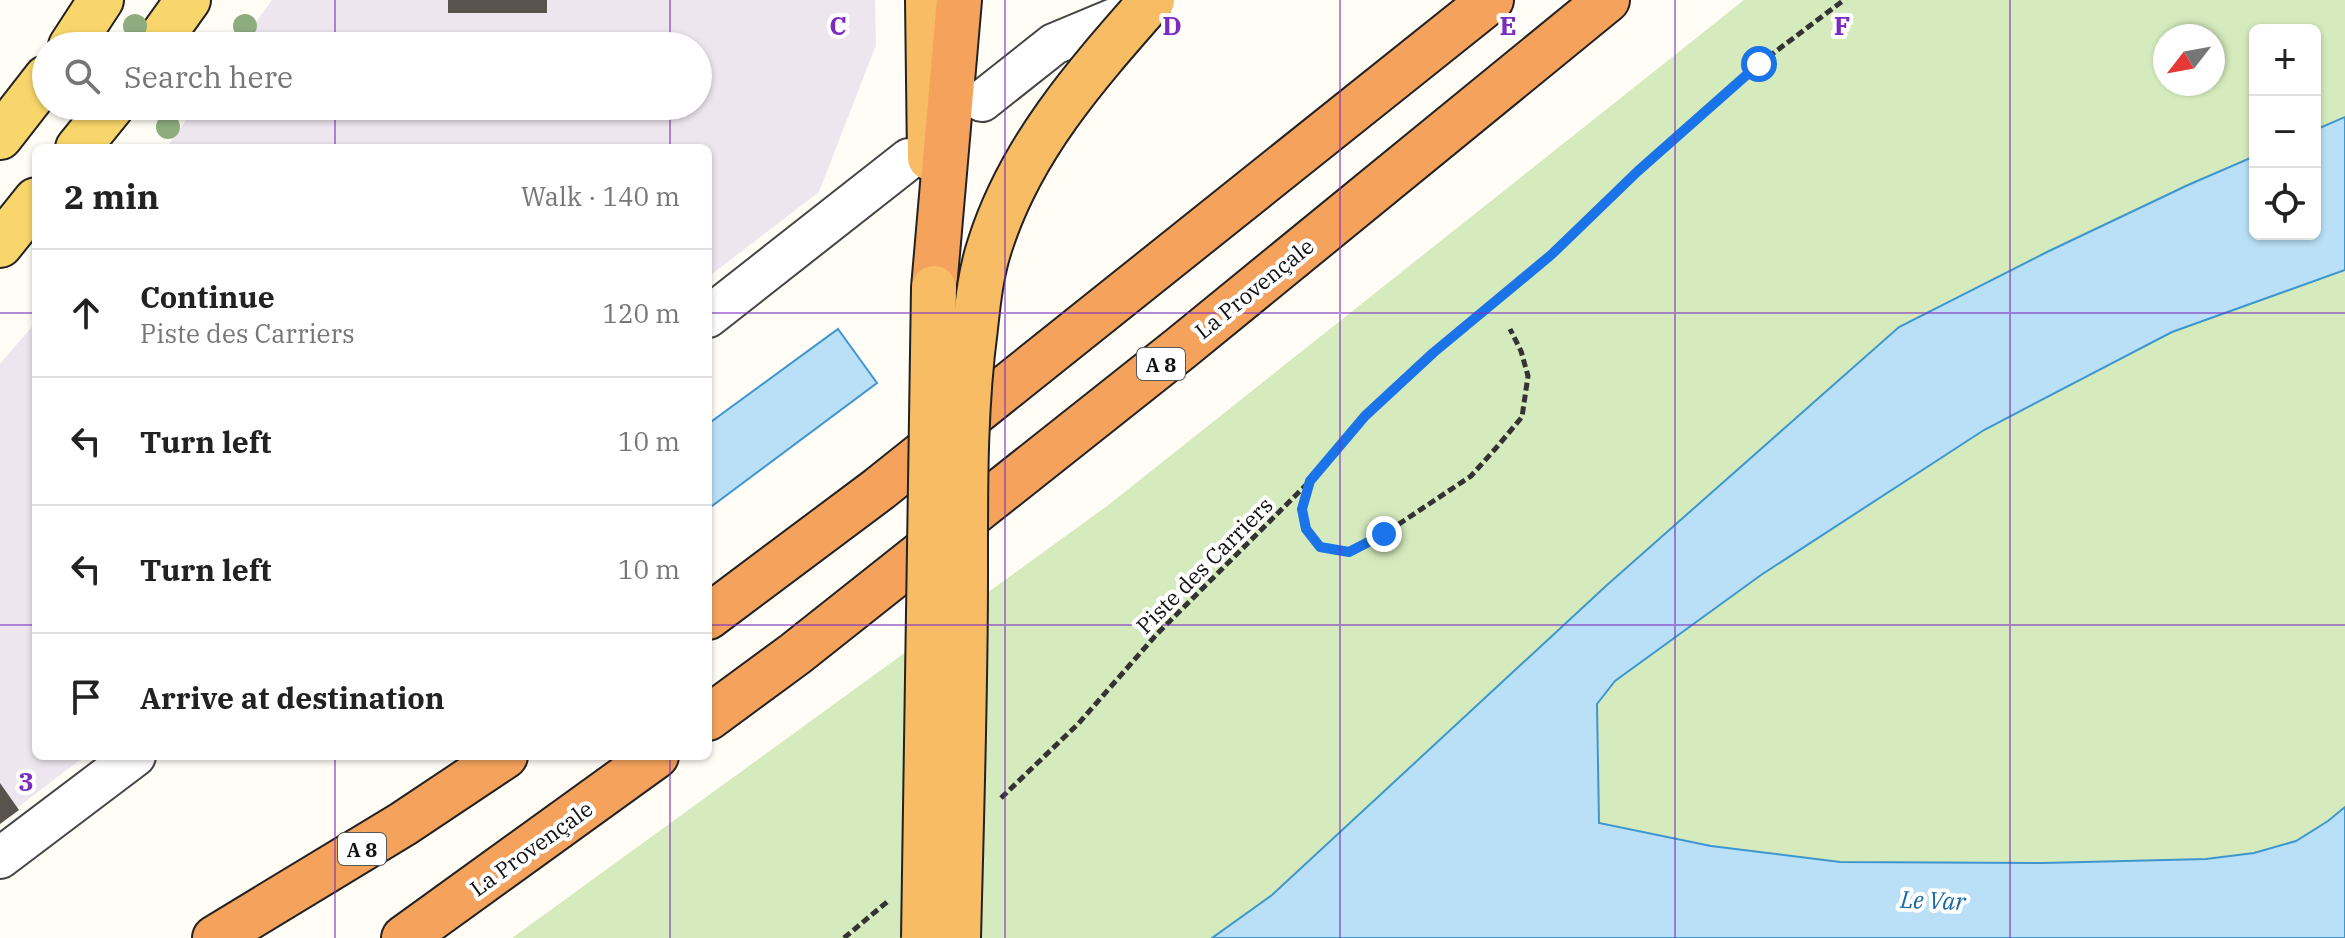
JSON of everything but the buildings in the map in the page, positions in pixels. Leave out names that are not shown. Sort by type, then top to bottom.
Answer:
[{"type":"highway","points":[[924,938],[934,288],[928,0]]},
{"type":"highway","points":[[934,288],[959,0]]},
{"type":"highway","points":[[958,938],[965,697],[965,471],[969,376],[980,287],[989,246],[1024,163],[1064,103],[1152,0]]},
{"type":"highway","points":[[712,614],[879,489],[1491,0]]},
{"type":"highway","name":"La Provençale","points":[[712,715],[795,654],[1181,348],[1607,0]]},
{"type":"highway","name":"A 8","points":[[215,938],[403,824],[499,760]]},
{"type":"highway","name":"La Provençale","points":[[404,938],[650,760]]},
{"type":"main road","points":[[80,32],[101,0]]},
{"type":"main road","points":[[165,32],[188,0]]},
{"type":"main road","points":[[0,137],[32,96]]},
{"type":"main road","points":[[81,144],[101,120]]},
{"type":"main road","points":[[0,245],[32,205]]},
{"type":"street","points":[[982,101],[1054,44],[1159,0]]},
{"type":"street","points":[[712,314],[909,159]]},
{"type":"street","points":[[0,858],[130,760]]},
{"type":"path","name":"Piste des Carriers","points":[[999,801],[1078,724],[1157,634],[1310,481],[1365,416],[1433,353],[1551,255],[1638,171],[1759,64],[1844,0]]},
{"type":"path","points":[[1310,481],[1302,509],[1306,529],[1320,547],[1349,552],[1384,534],[1471,476],[1522,417],[1528,376],[1521,351],[1510,329]]},
{"type":"path","points":[[844,938],[893,897]]},
{"type":"shaded area","points":[[272,0],[875,0],[876,45],[819,192],[712,274],[712,144],[169,144],[186,120],[712,120],[712,32],[249,32]]},
{"type":"shaded area","points":[[32,327],[32,760],[80,760],[0,821],[0,364]]},
{"type":"green space","points":[[1744,0],[2345,0],[2345,117],[2321,127],[2321,24],[2249,24],[2249,159],[2047,252],[1272,895],[1212,938],[512,938],[1107,506]]},
{"type":"green space","points":[[2345,270],[2345,807],[2328,821],[2296,841],[2254,853],[2206,859],[2043,863],[1840,862],[1711,846],[1599,823],[1597,704],[1615,681],[1761,575],[1984,430],[2172,332]]},
{"type":"water","name":"Le Var","points":[[2345,117],[2345,270],[2172,332],[1984,430],[1761,575],[1615,681],[1597,704],[1599,823],[1711,846],[1840,862],[2043,863],[2206,859],[2254,853],[2296,841],[2345,807],[2345,938],[1212,938],[1272,895],[1607,585],[1899,327],[2047,252],[2249,159],[2249,240],[2321,240],[2321,127]]},
{"type":"water","points":[[838,329],[877,383],[712,506],[712,421]]},
{"type":"route","points":[[1384,534],[1349,552],[1320,547],[1306,529],[1302,509],[1310,481],[1365,416],[1433,353],[1551,255],[1638,171],[1759,64]]}]
